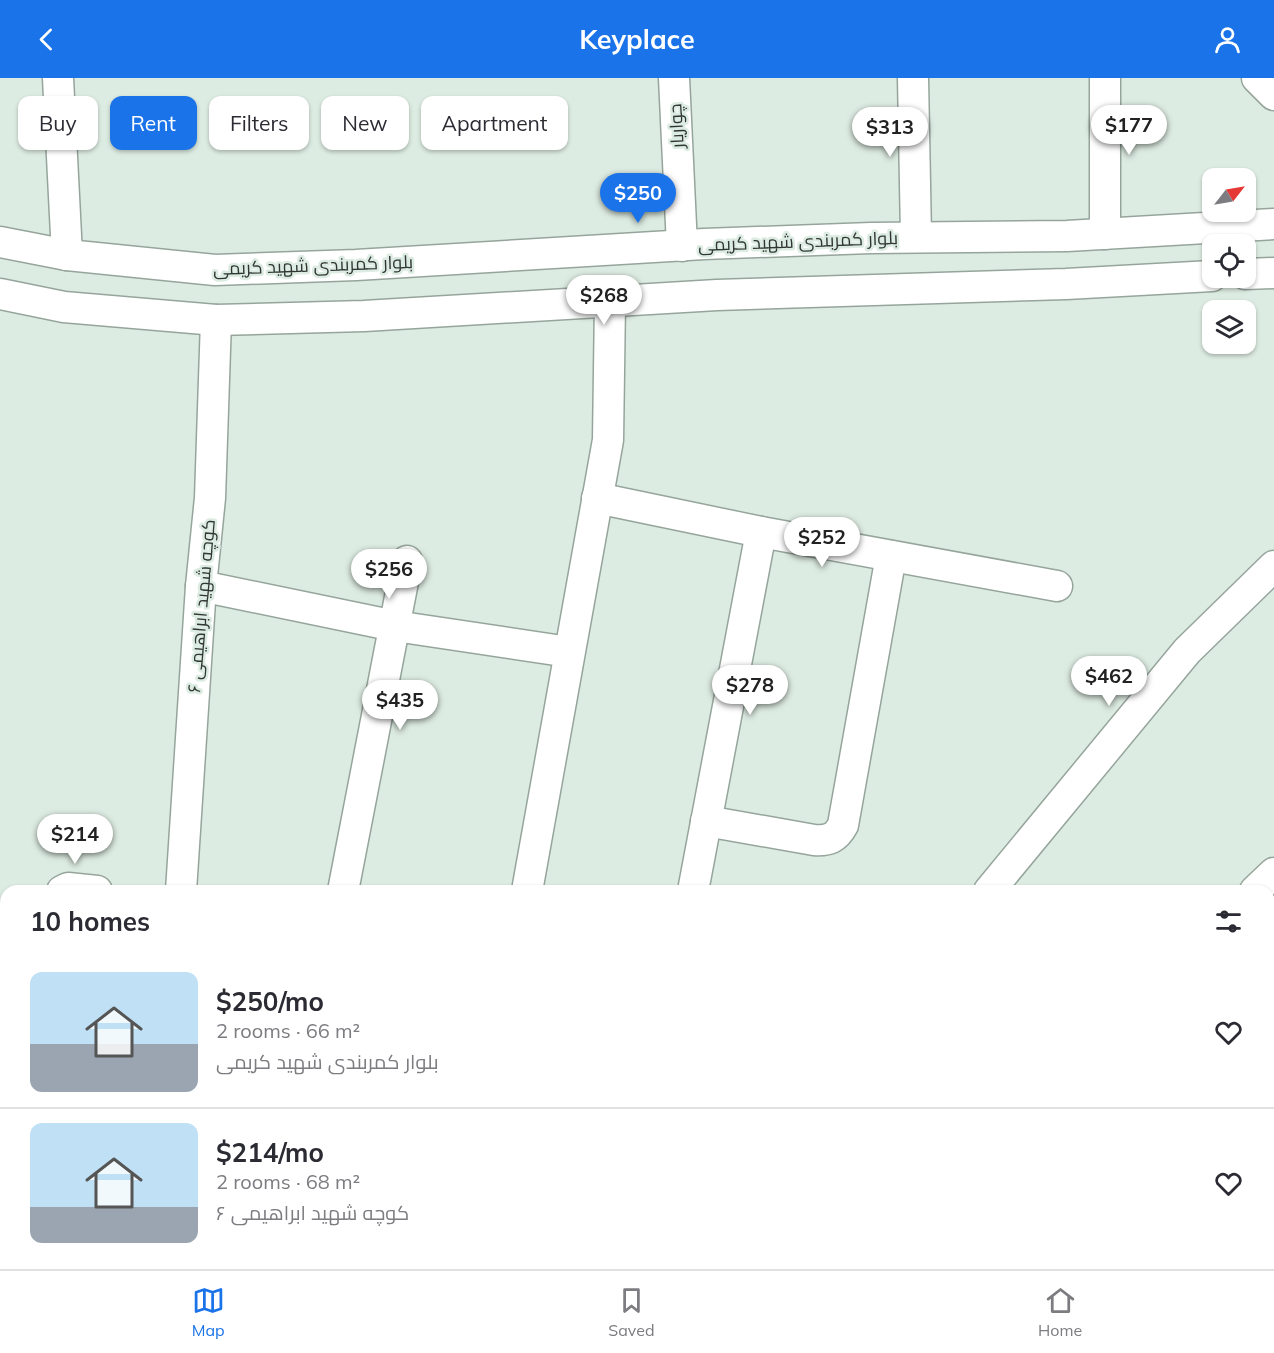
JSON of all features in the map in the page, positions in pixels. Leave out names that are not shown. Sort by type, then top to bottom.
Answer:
[{"type":"street","points":[[58,78],[68,255]]},
{"type":"street","name":"چواریار","points":[[674,78],[682,246]]},
{"type":"street","points":[[913,78],[916,237]]},
{"type":"street","points":[[1105,78],[1105,234]]},
{"type":"street","points":[[1257,78],[1274,95]]},
{"type":"street","name":"بلوار کمربندی شهید کریمی","points":[[0,242],[68,255],[215,270],[356,265],[682,246],[916,237],[1105,234],[1274,224]]},
{"type":"street","points":[[1256,274],[1274,273]]},
{"type":"street","points":[[0,294],[64,307],[216,320],[364,316],[784,292],[1066,284],[1202,277]]},
{"type":"street","points":[[528,885],[608,440],[610,302]]},
{"type":"street","name":"کوچه شهید ابراهیمی ۶","points":[[181,885],[201,586],[210,498],[216,320]]},
{"type":"street","points":[[597,498],[760,532],[1057,586]]},
{"type":"street","points":[[694,885],[760,532]]},
{"type":"street","points":[[706,821],[814,840],[826,841],[837,836],[843,825],[891,556]]},
{"type":"street","points":[[344,885],[407,561]]},
{"type":"street","points":[[994,885],[1187,651],[1274,566]]},
{"type":"street","points":[[201,586],[395,626],[569,652]]},
{"type":"street","points":[[1261,885],[1274,873]]}]
